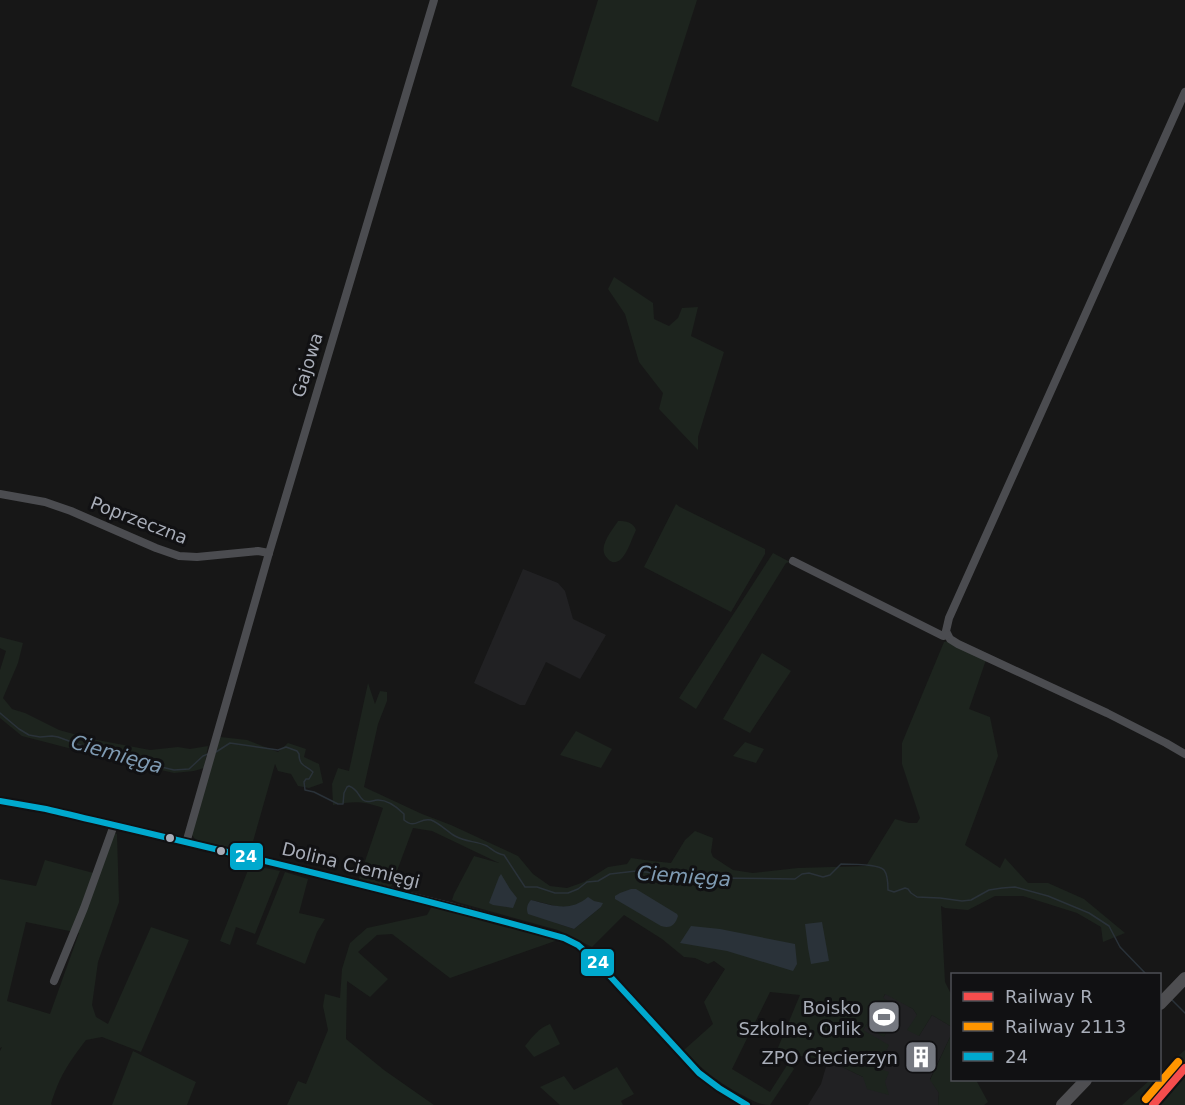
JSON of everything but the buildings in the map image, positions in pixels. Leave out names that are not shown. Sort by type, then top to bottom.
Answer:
[{"type":"highway","points":[[1161,1003],[1180,983]]},
{"type":"highway","points":[[1062,1105],[1085,1081]]},
{"type":"street","name":"Gajowa","points":[[186,843],[269,553],[434,0]]},
{"type":"street","points":[[947,635],[946,627],[949,618],[1185,92]]},
{"type":"street","name":"Poprzeczna","points":[[0,494],[32,499],[62,508],[179,556],[198,557],[258,551],[269,553]]},
{"type":"street","points":[[793,561],[943,636],[947,635],[958,644],[1147,732],[1185,754]]},
{"type":"street","name":"Dolina Ciemięgi","points":[[0,801],[46,809],[448,906],[569,940],[597,962],[699,1073],[747,1105]]},
{"type":"street","points":[[54,981],[114,825]]},
{"type":"shaded area","points":[[598,0],[697,0],[658,122],[571,86]]},
{"type":"shaded area","points":[[614,277],[653,303],[654,319],[669,326],[678,318],[682,308],[698,307],[691,336],[724,352],[698,437],[698,450],[659,409],[663,393],[639,362],[625,314],[608,289]]},
{"type":"shaded area","points":[[676,504],[765,549],[765,554],[731,612],[644,567]]},
{"type":"shaded area","points":[[618,521],[629,522],[636,530],[625,554],[620,560],[614,562],[605,555],[604,545]]},
{"type":"shaded area","points":[[773,553],[790,562],[786,563],[696,709],[679,698]]},
{"type":"shaded area","points":[[523,569],[558,583],[565,591],[573,619],[606,635],[580,679],[546,662],[525,705],[520,705],[474,683]]},
{"type":"shaded area","points":[[0,637],[23,643],[18,663],[3,698],[12,709],[59,730],[150,750],[208,746],[204,768],[174,773],[22,736],[0,718],[0,670],[6,651],[0,648]]},
{"type":"shaded area","points":[[948,641],[986,660],[969,709],[990,717],[998,756],[965,845],[1000,868],[1005,858],[1028,883],[1048,883],[1084,899],[1125,933],[1103,942],[1101,927],[1077,913],[1023,896],[995,896],[968,910],[941,906],[945,982],[951,994],[951,1026],[932,1015],[919,1036],[907,1030],[917,1015],[913,1009],[885,994],[883,998],[901,1008],[884,1037],[866,1027],[875,1012],[863,1030],[889,1045],[879,1066],[880,1069],[889,1072],[885,1082],[889,1095],[867,1089],[863,1077],[828,1060],[793,1055],[777,1050],[800,995],[770,992],[732,1069],[770,1092],[789,1062],[794,1069],[770,1105],[750,1100],[712,1076],[684,1050],[713,1024],[704,1002],[725,969],[714,961],[708,964],[695,958],[684,957],[662,939],[624,915],[592,947],[558,930],[452,900],[474,856],[499,863],[432,831],[413,828],[391,887],[359,879],[383,808],[358,802],[333,805],[332,784],[338,768],[349,771],[368,683],[375,704],[380,691],[387,692],[387,701],[378,724],[364,787],[518,856],[533,874],[550,886],[567,888],[584,882],[608,867],[627,864],[631,858],[671,863],[685,840],[695,831],[713,838],[711,852],[713,857],[733,870],[753,873],[798,868],[866,866],[895,819],[917,823],[920,818],[902,764],[902,743],[944,642]],"holes":[[[531,900],[560,907],[581,903],[602,903],[601,907],[574,929],[556,923]]]},
{"type":"shaded area","points":[[762,653],[791,671],[750,733],[723,719]]},
{"type":"shaded area","points":[[576,731],[612,749],[601,768],[560,755]]},
{"type":"shaded area","points":[[220,737],[247,740],[278,752],[288,743],[306,749],[304,757],[319,764],[323,783],[309,788],[298,786],[291,774],[278,771],[275,764],[250,852],[197,840],[191,833]]},
{"type":"shaded area","points":[[745,742],[764,749],[756,763],[733,756]]},
{"type":"shaded area","points":[[108,830],[117,834],[119,902],[98,962],[92,1005],[96,1017],[108,1024],[151,927],[189,940],[141,1052],[102,1037],[86,1040],[61,1078],[52,1105],[0,1105],[0,1051],[2,1047],[0,1048],[0,879],[36,886],[45,860],[97,874]],"holes":[[[26,922],[79,933],[50,1014],[7,1001]]]},
{"type":"shaded area","points":[[250,865],[280,871],[255,934],[236,927],[230,945],[220,941]]},
{"type":"shaded area","points":[[285,872],[308,879],[299,913],[325,919],[317,932],[305,964],[256,944]]},
{"type":"shaded area","points":[[501,874],[517,898],[513,908],[489,903]]},
{"type":"shaded area","points":[[636,889],[677,914],[674,924],[670,927],[661,926],[615,899],[615,896]]},
{"type":"shaded area","points":[[588,897],[603,903],[574,929],[527,912],[531,900],[567,906],[581,902]]},
{"type":"shaded area","points":[[432,906],[558,940],[450,978],[392,934],[377,935],[358,952],[388,979],[370,997],[347,981],[346,1039],[384,1070],[434,1105],[287,1105],[298,1081],[306,1084],[328,1030],[323,1006],[325,994],[340,998],[342,969],[350,943],[367,928],[427,915]]},
{"type":"shaded area","points":[[822,922],[829,961],[811,964],[805,924]]},
{"type":"shaded area","points":[[691,926],[720,929],[795,944],[797,964],[793,971],[727,951],[680,943]]},
{"type":"shaded area","points":[[886,993],[913,1009],[917,1015],[919,1036],[932,1015],[951,1026],[951,1035],[930,1079],[939,1093],[938,1105],[808,1105],[821,1084],[828,1060],[863,1077],[863,1030]]},
{"type":"shaded area","points":[[550,1024],[560,1044],[534,1057],[525,1046],[539,1030]]},
{"type":"shaded area","points":[[951,1035],[951,1081],[977,1081],[988,1102],[984,1105],[938,1105],[939,1093],[930,1080]]},
{"type":"shaded area","points":[[1185,1050],[1185,1105],[1122,1105],[1149,1081],[1161,1081],[1161,1071]]},
{"type":"shaded area","points":[[133,1051],[196,1082],[187,1105],[112,1105]]},
{"type":"shaded area","points":[[617,1067],[634,1094],[621,1101],[623,1105],[560,1105],[540,1087],[564,1076],[574,1090]]},
{"type":"waterway","name":"Ciemięga","points":[[0,713],[29,735],[58,737],[91,749],[174,770],[189,769],[208,754]]},
{"type":"waterway","name":"Ciemięga","points":[[216,752],[230,743],[278,750],[286,747],[297,751],[301,763],[313,772],[304,782],[305,790],[343,804],[344,793],[349,786],[355,789],[365,801],[382,800],[392,804],[404,814],[404,820],[408,823],[415,824],[423,820],[431,820],[459,838],[483,844],[504,855],[525,887],[568,893],[587,882],[598,881],[610,874],[636,871],[655,873],[668,878],[704,881],[713,878],[795,879],[802,874],[809,873],[823,877],[830,875],[841,864],[871,865],[884,870],[888,890],[894,892],[905,888],[917,897],[962,901],[971,900],[989,890],[1015,887],[1048,896],[1089,913],[1109,926],[1120,947],[1145,973]]},
{"type":"waterway","name":"Ciemięga","points":[[1171,999],[1185,1013]]},
{"type":"rail line","name":"2113","points":[[1146,1099],[1178,1062]]},
{"type":"rail line","name":"R","points":[[1153,1105],[1185,1068]]},
{"type":"transit line","name":"24","points":[[0,801],[46,809],[305,871],[564,938],[578,945],[597,962],[699,1073],[747,1105]]},
{"type":"place","name":"Boisko Szkolne, Orlik","points":[[884,1017]]},
{"type":"place","name":"ZPO Ciecierzyn","points":[[921,1057]]}]
